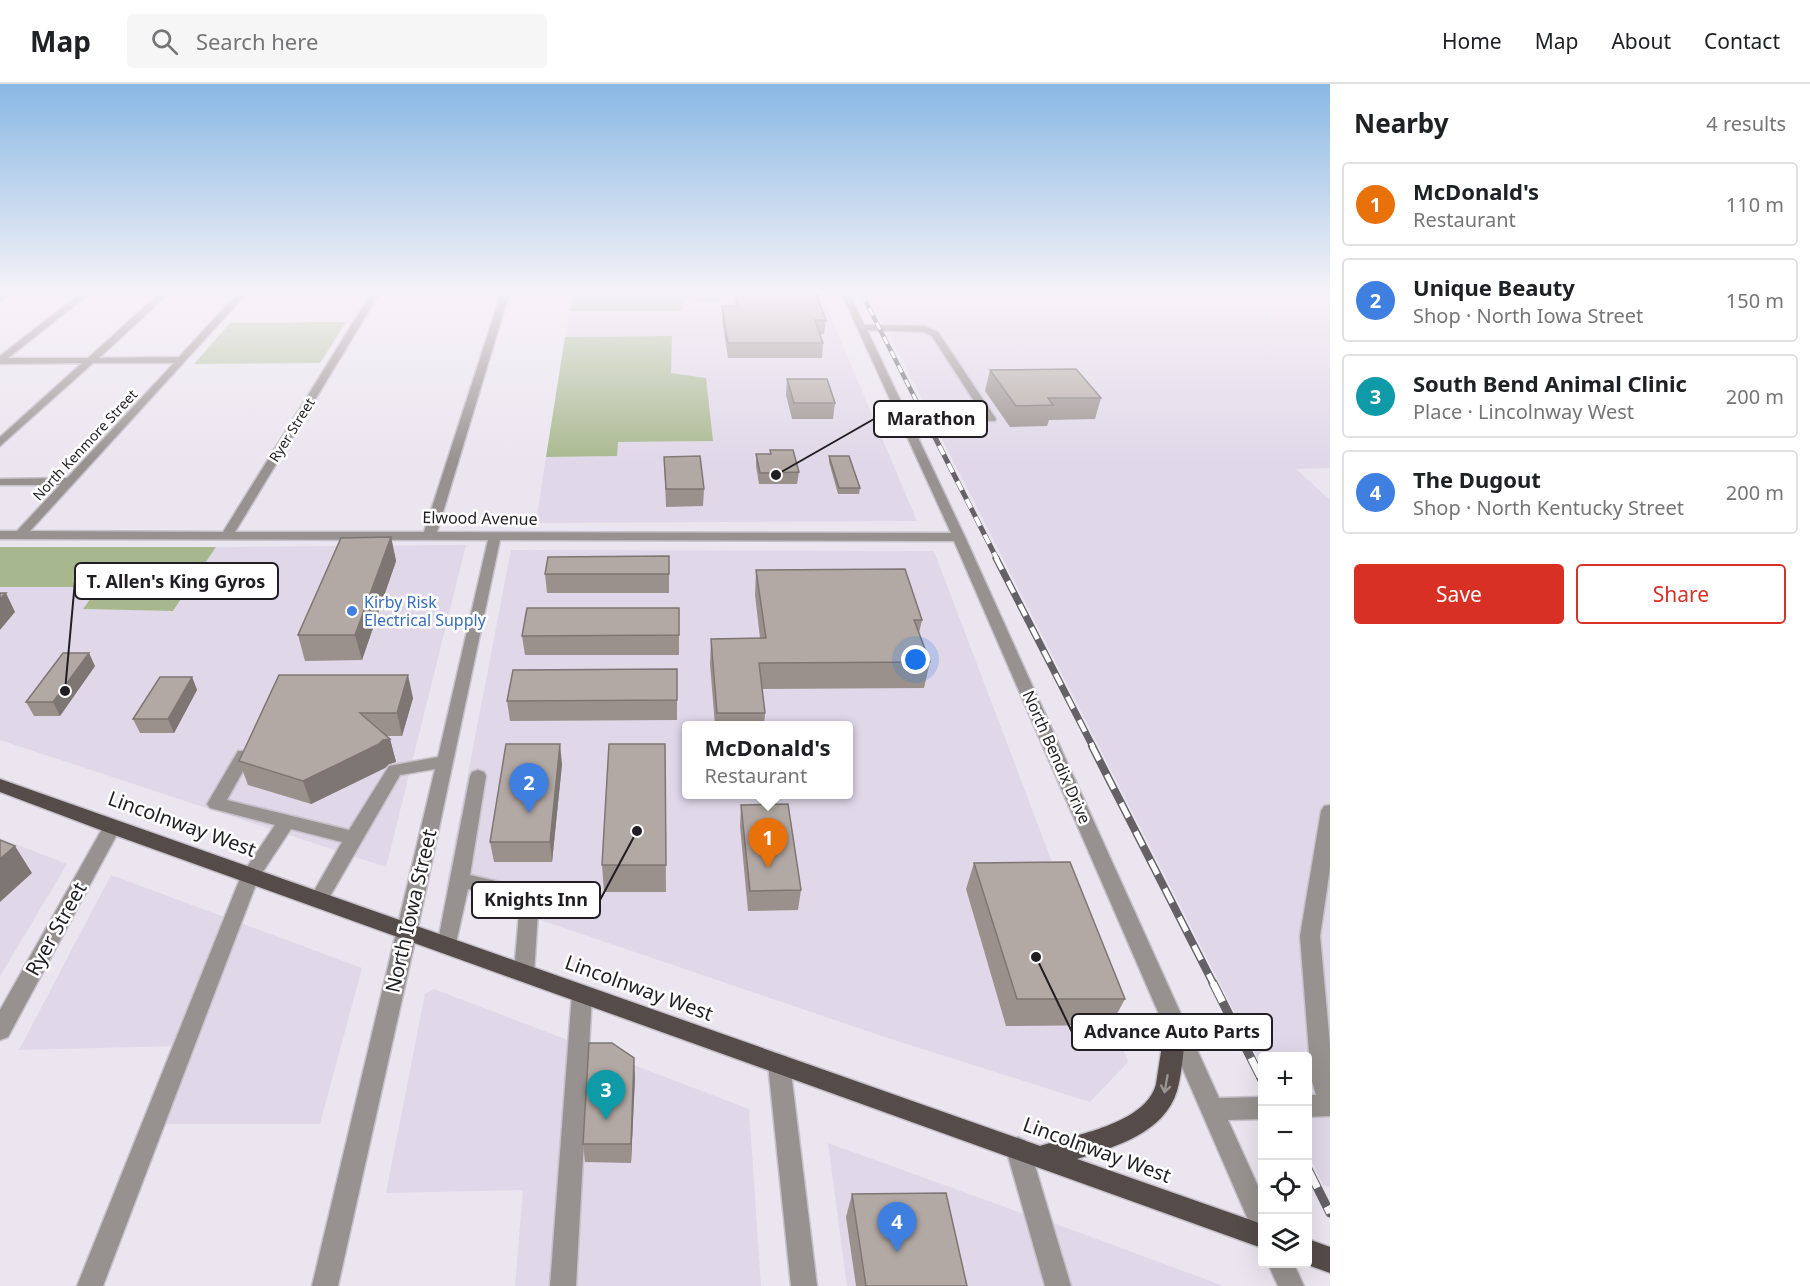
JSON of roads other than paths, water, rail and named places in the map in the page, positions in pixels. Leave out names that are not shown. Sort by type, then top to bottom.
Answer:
[{"type":"main road","name":"Lincolnway West","points":[[0,785],[112,827],[1258,1234]]},
{"type":"main road","points":[[1029,1153],[1112,1135],[1146,1118],[1164,1097],[1176,1026]]},
{"type":"main road","points":[[1312,1253],[1330,1260]]},
{"type":"street","points":[[0,361],[14,350]]},
{"type":"street","points":[[0,443],[103,350]]},
{"type":"street","name":"North Kenmore Street","points":[[20,535],[191,350]]},
{"type":"street","name":"Ryer Street","points":[[228,534],[341,350]]},
{"type":"street","points":[[430,534],[487,350]]},
{"type":"street","name":"North Bendix Drive","points":[[872,350],[959,537],[1260,1214]]},
{"type":"street","points":[[946,350],[991,419]]},
{"type":"street","points":[[0,361],[182,360]]},
{"type":"street","points":[[0,482],[70,481]]},
{"type":"street","name":"Elwood Avenue","points":[[0,535],[430,534],[959,537]]},
{"type":"street","name":"North Iowa Street","points":[[325,1286],[407,932],[495,535]]},
{"type":"street","points":[[244,755],[216,804],[353,838]]},
{"type":"street","points":[[318,900],[395,770],[445,762]]},
{"type":"street","points":[[447,946],[478,776]]},
{"type":"street","points":[[1312,1106],[1330,1104],[1322,1078],[1324,1023],[1310,936],[1330,811]]},
{"type":"street","points":[[90,1286],[250,876],[286,822]]},
{"type":"street","name":"Ryer Street","points":[[0,1030],[112,827]]},
{"type":"street","points":[[460,880],[530,897],[524,973]]},
{"type":"street","points":[[563,1286],[582,994]]},
{"type":"street","points":[[779,1064],[804,1286]]},
{"type":"street","points":[[1213,1109],[1258,1108]]},
{"type":"street","points":[[1029,1153],[1058,1286]]},
{"type":"street","points":[[1283,1268],[1291,1286]]},
{"type":"railway","points":[[891,350],[922,412]]},
{"type":"railway","points":[[921,410],[997,559]]},
{"type":"railway","points":[[996,558],[1093,747]]},
{"type":"railway","points":[[1092,746],[1214,985]]},
{"type":"railway","points":[[1213,983],[1258,1072]]},
{"type":"railway","points":[[1312,1177],[1330,1213]]},
{"type":"place","name":"Marathon","points":[[776,475]]},
{"type":"place","name":"Kirby Risk Electrical Supply","points":[[352,611]]},
{"type":"place","name":"T. Allen's King Gyros","points":[[65,691]]},
{"type":"place","name":"Unique Beauty","points":[[529,813]]},
{"type":"place","name":"Knights Inn","points":[[637,831]]},
{"type":"place","name":"McDonald's","points":[[768,868]]},
{"type":"place","name":"Advance Auto Parts","points":[[1036,957]]},
{"type":"place","name":"South Bend Animal Clinic","points":[[606,1120]]},
{"type":"place","name":"The Dugout","points":[[897,1252]]}]
